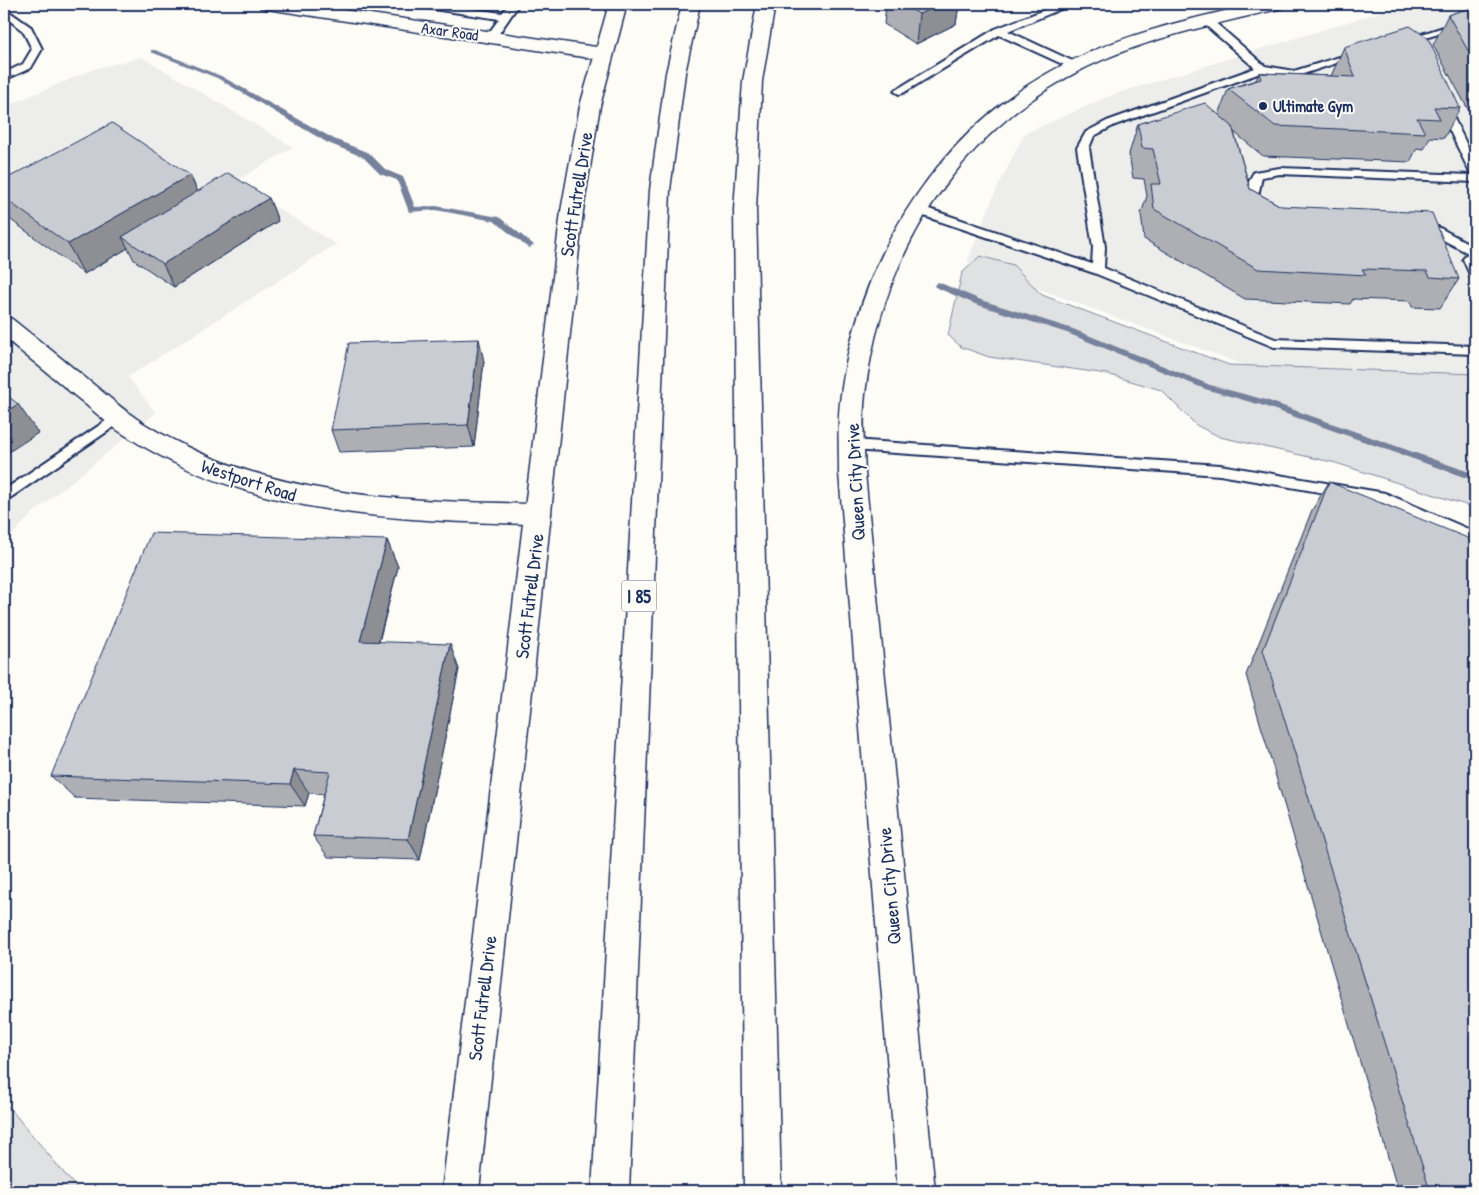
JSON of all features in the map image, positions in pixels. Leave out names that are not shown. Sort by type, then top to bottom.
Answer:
[{"type":"main road","name":"Axar Road","points":[[267,4],[324,8],[603,54]]},
{"type":"main road","name":"Scott Futrell Drive","points":[[460,1191],[572,211],[590,106],[618,4]]},
{"type":"main road","name":"I 85","points":[[610,1191],[660,190],[670,106],[684,27],[692,4]]},
{"type":"main road","points":[[763,1191],[745,210],[754,78],[766,4]]},
{"type":"main road","name":"Queen City Drive","points":[[916,1191],[852,472],[852,399],[867,327],[890,262],[904,230],[916,209],[954,159],[1000,116],[1034,90],[1075,66],[1133,42],[1276,4]]},
{"type":"main road","name":"Westport Road","points":[[4,325],[132,428],[182,457],[241,481],[292,496],[330,503],[409,512],[538,514]]},
{"type":"lane","points":[[420,4],[506,17]]},
{"type":"lane","points":[[491,37],[514,4]]},
{"type":"lane","points":[[899,91],[999,31],[1068,4]]},
{"type":"lane","points":[[4,11],[27,30],[37,49],[27,66],[4,77]]},
{"type":"lane","points":[[1393,45],[1413,44],[1475,20]]},
{"type":"lane","points":[[1207,21],[1262,69]]},
{"type":"lane","points":[[999,31],[1075,66]]},
{"type":"lane","points":[[1098,270],[1099,247],[1083,148],[1090,134],[1111,123],[1262,69],[1294,74],[1366,52]]},
{"type":"lane","points":[[1436,93],[1475,173]]},
{"type":"lane","points":[[1267,216],[1261,213],[1253,201],[1252,186],[1258,174],[1280,171],[1475,179]]},
{"type":"lane","points":[[916,209],[1098,270],[1274,343],[1475,350]]},
{"type":"lane","points":[[1405,230],[1434,230],[1475,252],[1469,260],[1475,274]]},
{"type":"lane","points":[[4,497],[119,417]]},
{"type":"lane","points":[[852,445],[1220,470],[1385,498],[1475,538]]},
{"type":"shaded area","points":[[1406,4],[1475,4],[1475,451],[967,262],[995,193],[1024,134],[1112,95]]},
{"type":"shaded area","points":[[142,57],[293,147],[235,182],[336,244],[128,377],[156,413],[33,513],[4,543],[4,107],[94,69]]},
{"type":"shaded area","points":[[980,256],[1013,265],[1042,295],[1229,365],[1475,374],[1475,508],[1336,463],[1220,437],[1196,425],[1161,390],[1107,374],[989,357],[961,347],[948,335],[962,273]]},
{"type":"shaded area","points":[[4,1100],[7,1105],[79,1191],[4,1191]]},
{"type":"building","points":[[902,4],[942,4],[919,14]]},
{"type":"building","points":[[1475,6],[1475,63],[1448,15]]},
{"type":"building","points":[[1410,26],[1428,38],[1460,108],[1434,107],[1440,119],[1417,118],[1425,133],[1275,126],[1228,89],[1261,79],[1259,73],[1355,77],[1344,47]]},
{"type":"building","points":[[1205,103],[1232,126],[1250,189],[1281,206],[1432,213],[1459,279],[1430,277],[1427,271],[1362,269],[1366,275],[1258,269],[1154,209],[1151,184],[1161,184],[1153,149],[1142,148],[1138,124]]},
{"type":"building","points":[[112,123],[190,175],[68,244],[4,198],[4,180]]},
{"type":"building","points":[[228,173],[269,198],[163,264],[122,237]]},
{"type":"building","points":[[479,339],[468,425],[331,430],[349,343]]},
{"type":"building","points":[[4,393],[18,404],[4,413]]},
{"type":"building","points":[[1329,482],[1475,541],[1475,1191],[1430,1191],[1263,650]]},
{"type":"building","points":[[151,533],[387,540],[360,641],[450,644],[408,839],[313,836],[330,772],[294,770],[290,784],[51,776]]},
{"type":"waterway","points":[[153,51],[219,77],[331,141],[366,155],[383,172],[400,179],[412,210],[436,208],[496,219],[530,245]]},
{"type":"waterway","points":[[938,285],[978,302],[1070,331],[1208,387],[1263,402],[1475,478]]},
{"type":"place","name":"Ultimate Gym","points":[[1263,106]]}]
